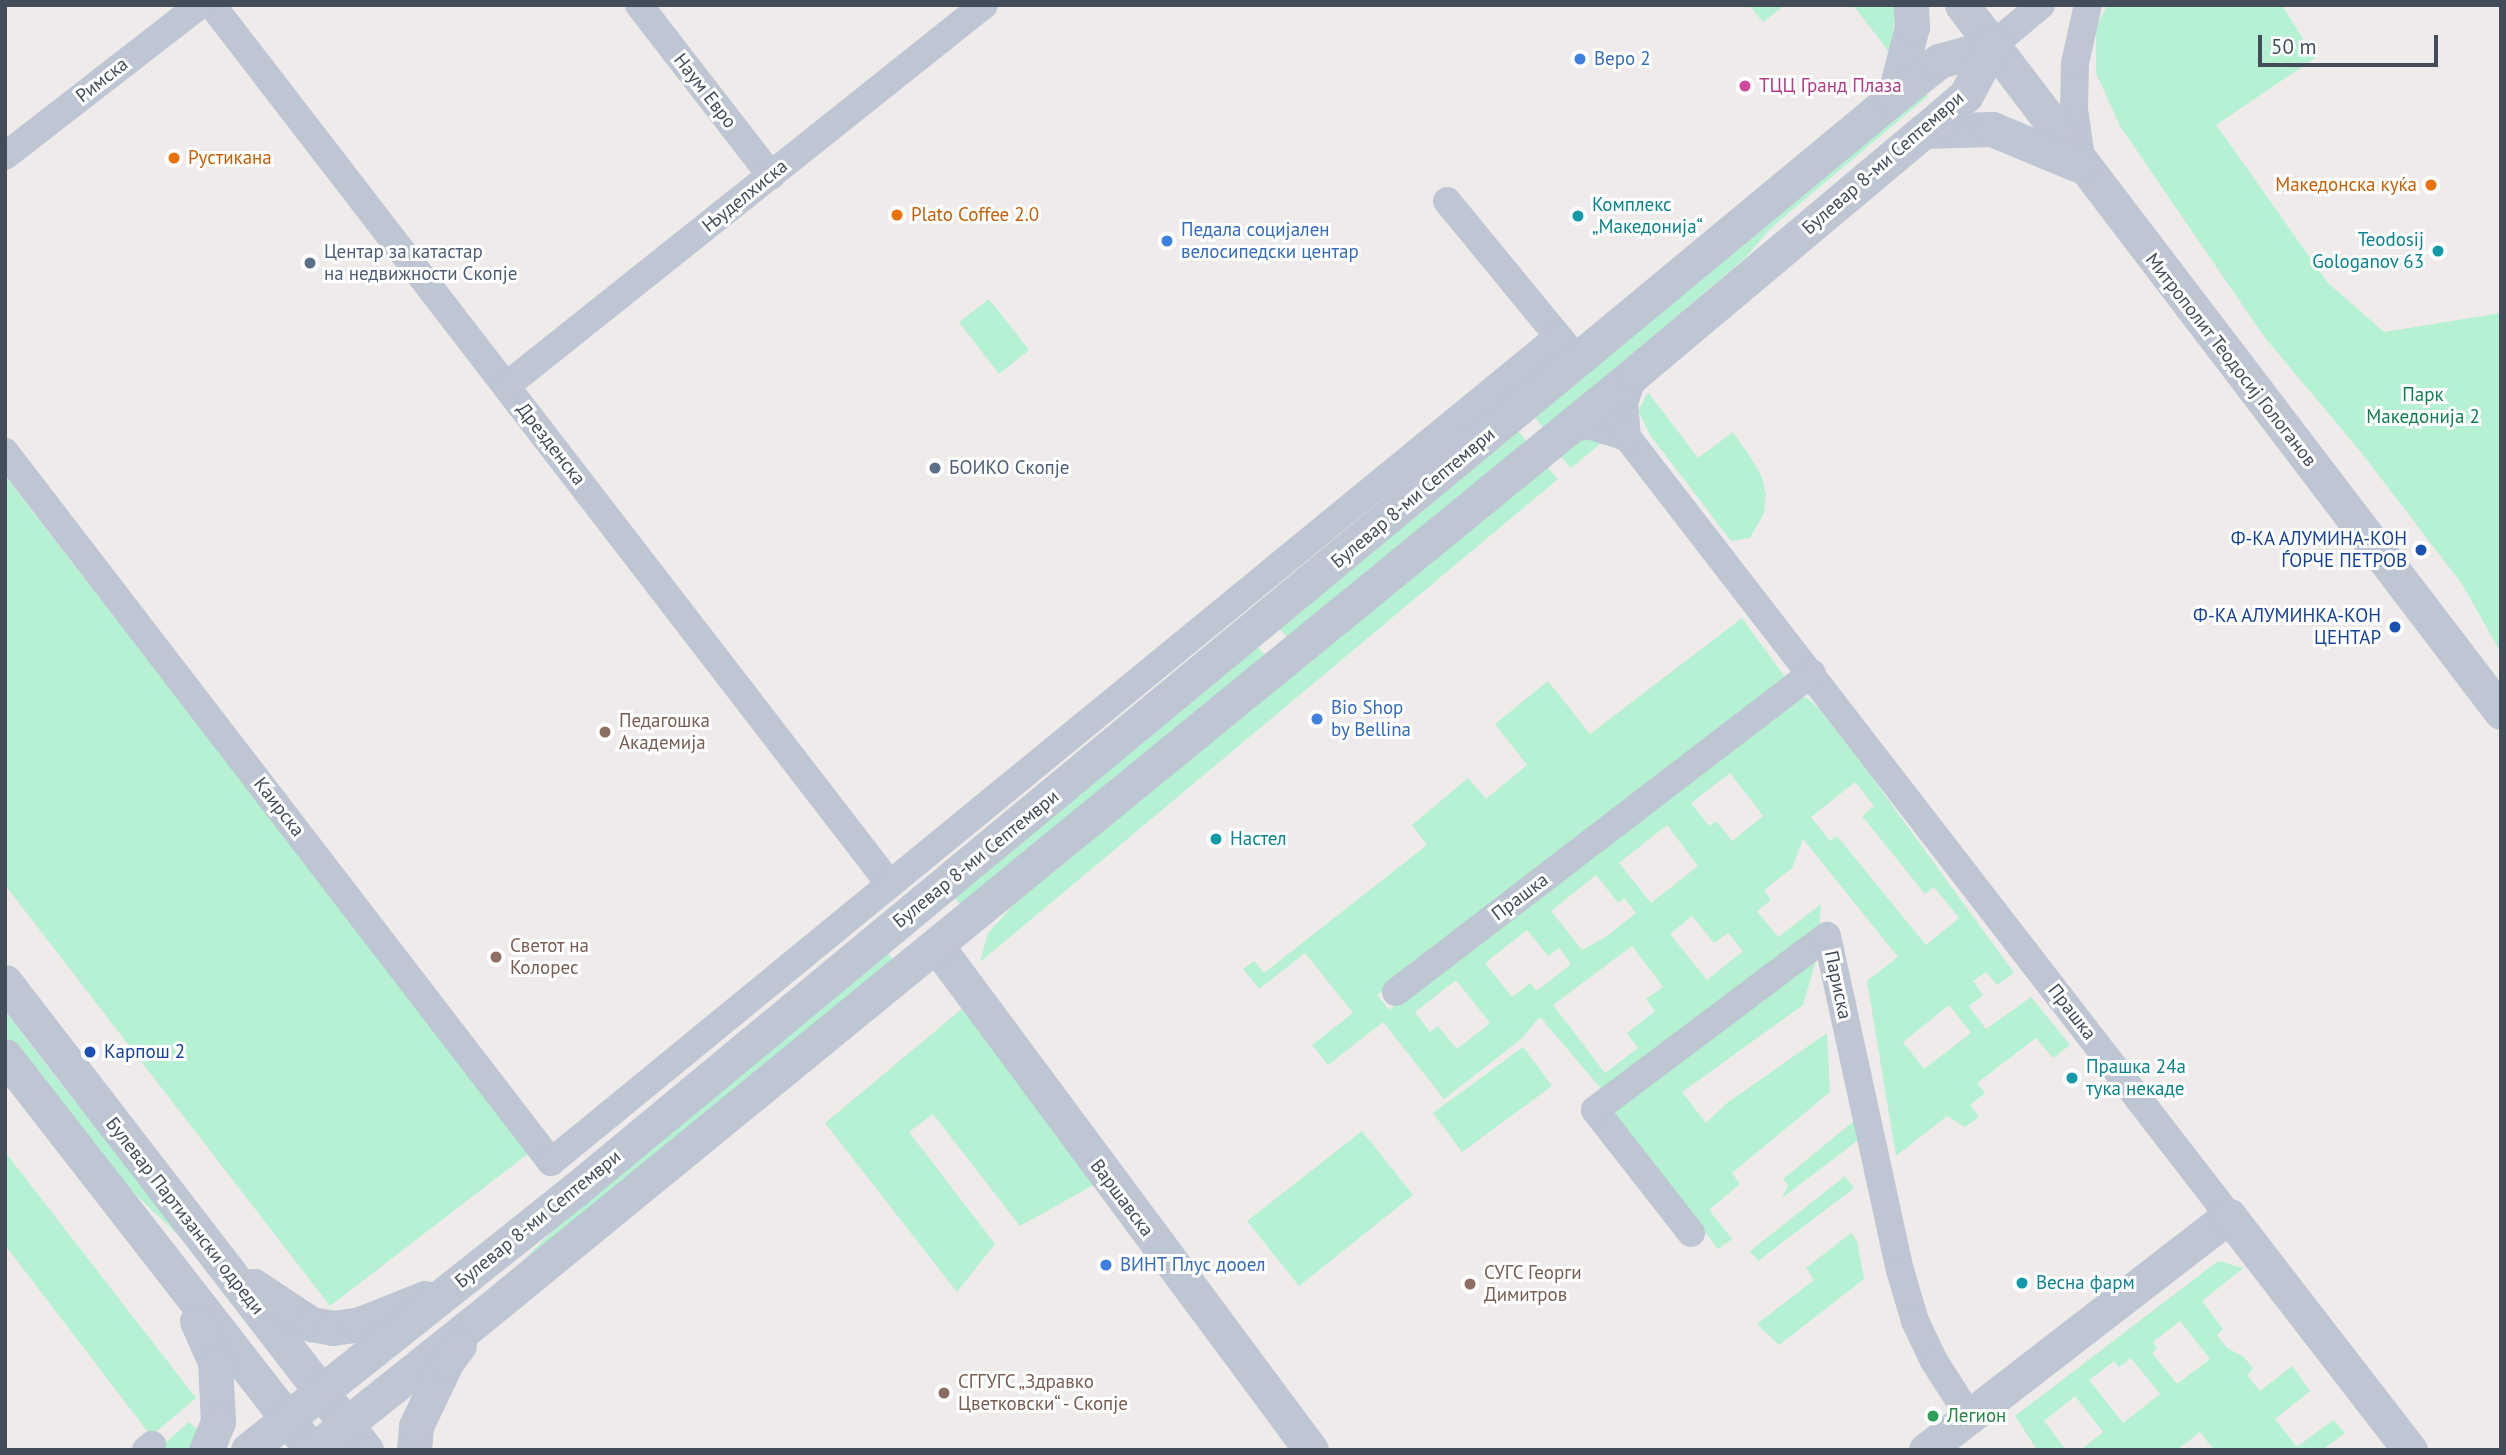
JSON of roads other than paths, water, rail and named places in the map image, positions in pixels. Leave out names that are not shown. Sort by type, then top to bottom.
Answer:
[{"type":"street","name":"Римска","points":[[5,156],[200,5]]},
{"type":"street","name":"Дрезденска","points":[[212,5],[890,883]]},
{"type":"street","name":"Наум Евро","points":[[639,5],[771,176]]},
{"type":"street","name":"Њуделхиска","points":[[506,386],[984,5]]},
{"type":"street","points":[[1894,97],[1912,27],[1911,5]]},
{"type":"street","name":"Митрополит Теодосиј Гологанов","points":[[1962,5],[2501,712]]},
{"type":"street","points":[[1993,46],[2042,5]]},
{"type":"street","points":[[2083,167],[2074,109],[2075,63],[2088,5]]},
{"type":"street","name":"Булевар 8-ми Септември","points":[[248,1450],[455,1287],[960,872],[1568,349],[1939,61],[1993,46]]},
{"type":"street","name":"Булевар 8-ми Септември","points":[[313,1450],[356,1437],[477,1320],[1634,374],[1966,95],[1993,46]]},
{"type":"street","points":[[1924,131],[1992,129],[2083,167]]},
{"type":"street","points":[[749,1046],[726,1018],[918,859],[1568,349],[1447,201]]},
{"type":"street","points":[[1565,430],[1595,426],[1627,437],[1624,403],[1634,374]]},
{"type":"street","name":"Прашка","points":[[1627,437],[2410,1450]]},
{"type":"street","name":"Каирска","points":[[5,452],[551,1162],[726,1018]]},
{"type":"street","name":"Прашка","points":[[1395,992],[1812,673]]},
{"type":"street","points":[[918,859],[960,872]]},
{"type":"street","name":"Париска","points":[[1691,1234],[1595,1110],[1827,936],[1900,1270],[1915,1321],[1934,1361],[1969,1416]]},
{"type":"street","name":"Варшавска","points":[[936,945],[1311,1450]]},
{"type":"street","name":"Булевар Партизански одреди","points":[[5,982],[356,1437]]},
{"type":"street","points":[[5,1056],[313,1450]]},
{"type":"street","points":[[1926,1450],[2229,1216]]},
{"type":"street","points":[[214,1256],[286,1311],[310,1324],[333,1328],[360,1324],[455,1287]]},
{"type":"street","points":[[180,1283],[215,1362],[218,1422],[206,1450]]},
{"type":"street","points":[[414,1450],[416,1426],[447,1361],[477,1320]]},
{"type":"place","name":"Веро 2","points":[[1580,59]]},
{"type":"place","name":"ТЦЦ Гранд Плаза","points":[[1745,86]]},
{"type":"place","name":"Рустикана","points":[[174,158]]},
{"type":"place","name":"Македонска куќа","points":[[2431,185]]},
{"type":"place","name":"Plato Coffee 2.0","points":[[897,215]]},
{"type":"place","name":"Комплекс „Македонија“","points":[[1578,216]]},
{"type":"place","name":"Педала социјален велосипедски центар","points":[[1167,241]]},
{"type":"place","name":"Teodosij Gologanov 63","points":[[2438,251]]},
{"type":"place","name":"Центар за катастар на недвижности Скопје","points":[[310,263]]},
{"type":"place","name":"БОИКО Скопје","points":[[935,468]]},
{"type":"place","name":"Ф-КА АЛУМИНА-КОН ЃОРЧЕ ПЕТРОВ","points":[[2421,550]]},
{"type":"place","name":"Ф-КА АЛУМИНКА-КОН ЦЕНТАР","points":[[2395,627]]},
{"type":"place","name":"Bio Shop by Bellina","points":[[1317,719]]},
{"type":"place","name":"Педагошка Академија","points":[[605,732]]},
{"type":"place","name":"Настел","points":[[1216,839]]},
{"type":"place","name":"Светот на Колорес","points":[[496,957]]},
{"type":"place","name":"Карпош 2","points":[[90,1052]]},
{"type":"place","name":"Прашка 24а тука некаде","points":[[2072,1078]]},
{"type":"place","name":"ВИНТ Плус дооел","points":[[1106,1265]]},
{"type":"place","name":"Весна фарм","points":[[2022,1283]]},
{"type":"place","name":"СУГС Георги Димитров","points":[[1470,1284]]},
{"type":"place","name":"СГГУГС „Здравко Цветковски“ - Скопје","points":[[944,1393]]},
{"type":"place","name":"Легион","points":[[1933,1416]]},
{"type":"park label","name":"Парк Македонија 2","points":[[2423,406]]}]
